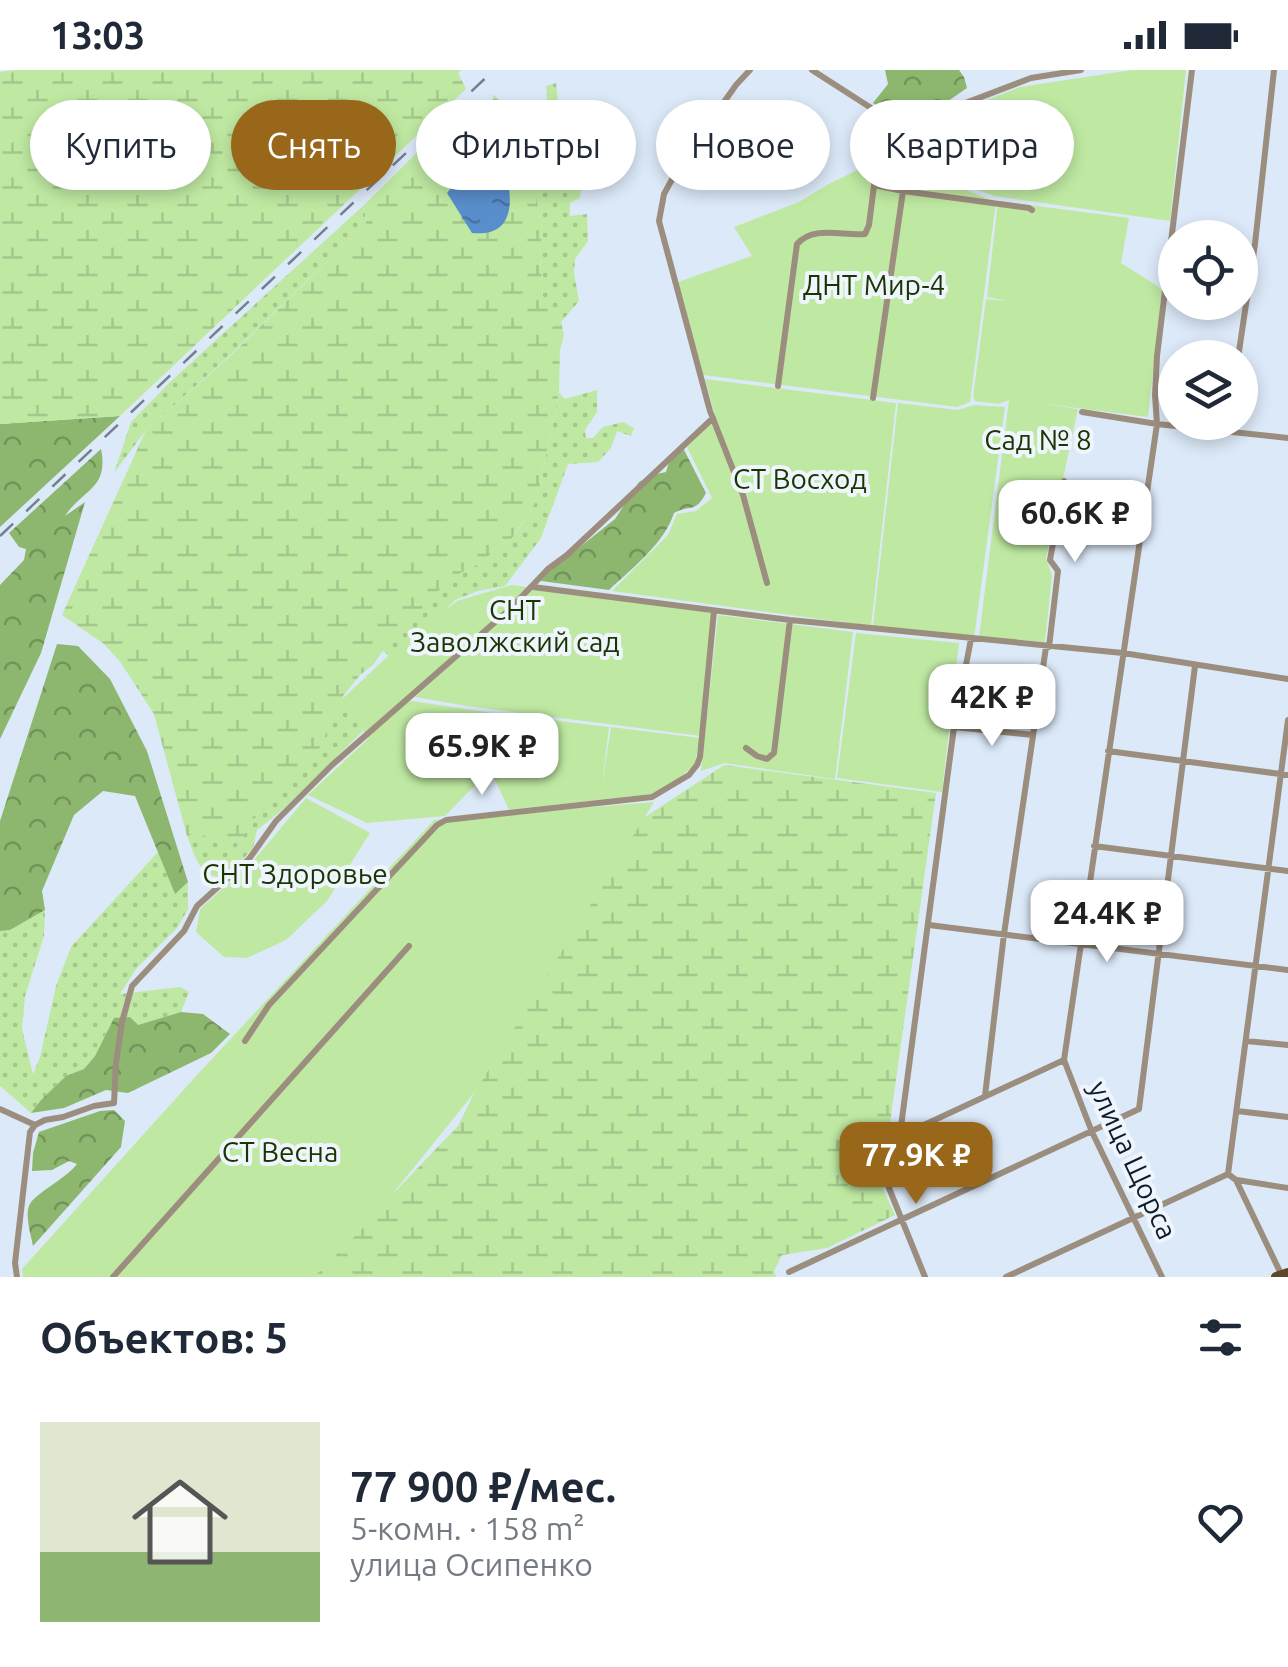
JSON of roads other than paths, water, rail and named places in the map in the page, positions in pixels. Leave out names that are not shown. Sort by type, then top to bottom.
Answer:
[{"type":"street","points":[[750,70],[681,163],[664,194],[659,221],[712,418],[743,496],[767,583]]},
{"type":"street","points":[[812,70],[859,100]]},
{"type":"street","points":[[974,100],[1031,78],[1081,70]]},
{"type":"street","points":[[925,1277],[874,1151],[1064,1060],[1157,424],[1157,356],[1192,70]]},
{"type":"street","points":[[1241,340],[1274,70]]},
{"type":"street","points":[[778,386],[797,244],[810,234],[865,234],[870,224],[873,190]]},
{"type":"street","points":[[897,190],[1032,210]]},
{"type":"street","points":[[873,398],[902,191]]},
{"type":"street","points":[[1082,412],[1157,424]]},
{"type":"street","points":[[17,1277],[15,1263],[30,1132],[44,1120],[114,1103],[122,1022],[132,986],[184,930],[197,906],[249,858],[276,821],[332,764],[533,587],[712,418]]},
{"type":"street","points":[[1258,433],[1288,438]]},
{"type":"street","points":[[984,1097],[1058,571],[1050,560],[1064,481]]},
{"type":"street","points":[[533,587],[714,612],[1122,653],[1288,678]]},
{"type":"street","points":[[245,1041],[268,1005],[437,825],[446,820],[652,796],[689,775],[700,757],[714,612]]},
{"type":"street","points":[[746,748],[766,759],[774,753],[790,620]]},
{"type":"street","points":[[900,1136],[954,727],[970,639]]},
{"type":"street","points":[[789,1272],[1139,1109],[1196,666]]},
{"type":"street","points":[[1228,1174],[1268,868],[1285,775],[1288,720]]},
{"type":"street","points":[[954,727],[1033,736]]},
{"type":"street","points":[[1108,751],[1285,775]]},
{"type":"street","points":[[1094,846],[1288,871]]},
{"type":"street","points":[[929,926],[1288,970]]},
{"type":"street","points":[[113,1277],[408,946]]},
{"type":"street","points":[[1246,1040],[1288,1044]]},
{"type":"street","name":"улица Щорса","points":[[1064,1060],[1092,1132],[1162,1277]]},
{"type":"street","points":[[0,1108],[35,1125]]},
{"type":"street","points":[[1237,1110],[1288,1118]]},
{"type":"street","points":[[1228,1174],[1236,1180],[1283,1274]]},
{"type":"street","points":[[1006,1277],[1228,1174]]},
{"type":"street","points":[[1236,1180],[1288,1188]]},
{"type":"water","points":[[509,190],[509,210],[502,225],[494,230],[472,233],[447,193]]},
{"type":"railway","points":[[0,536],[494,70]]},
{"type":"park label","name":"ДНТ Мир-4","points":[[874,285]]},
{"type":"park label","name":"Сад № 8","points":[[1038,440]]},
{"type":"park label","name":"СТ Восход","points":[[800,479]]},
{"type":"park label","name":"СНТ Заволжский сад","points":[[515,626]]},
{"type":"park label","name":"СНТ Здоровье","points":[[295,874]]},
{"type":"park label","name":"СТ Весна","points":[[280,1152]]}]
